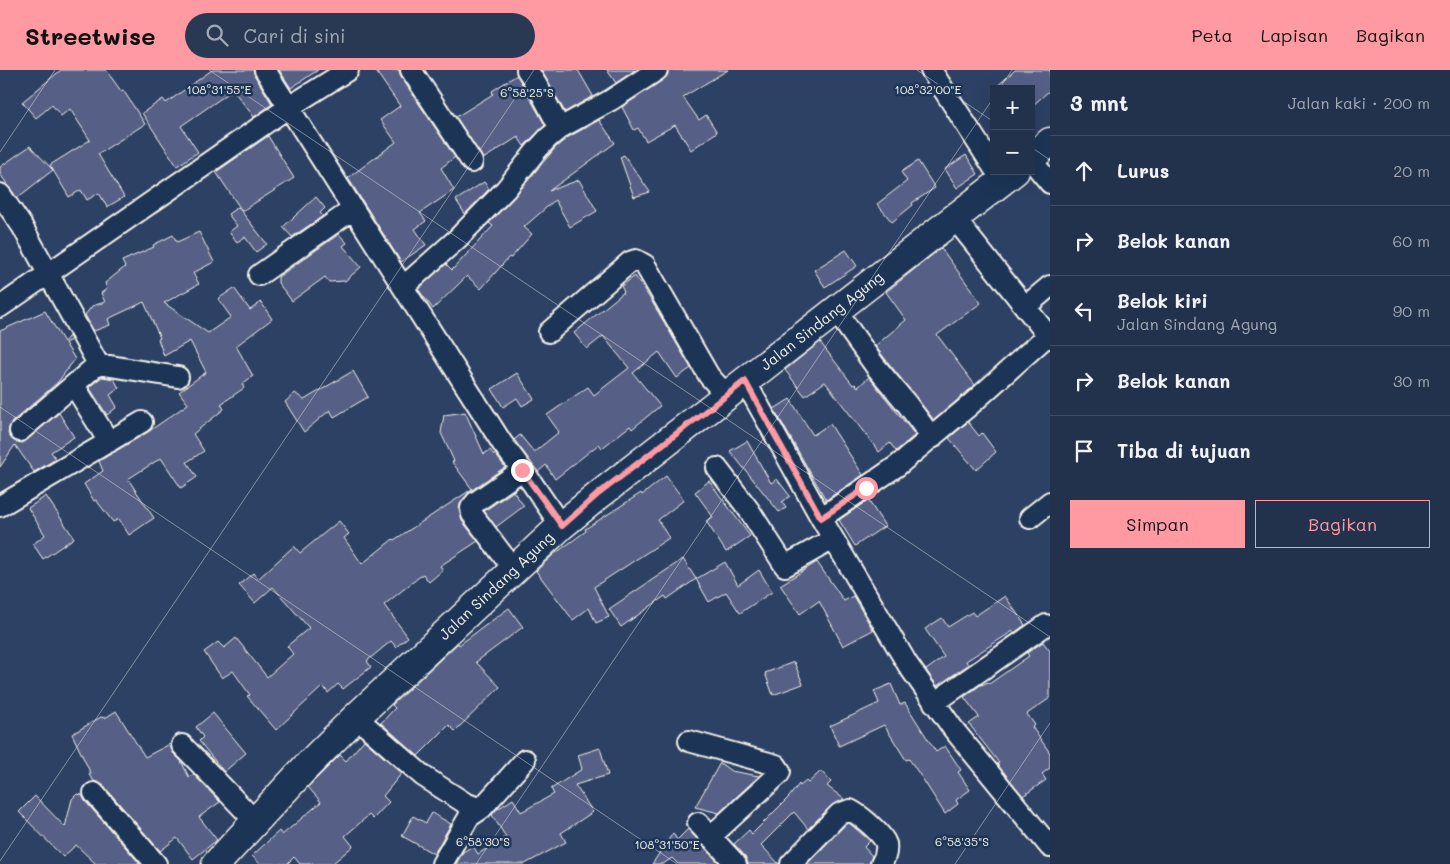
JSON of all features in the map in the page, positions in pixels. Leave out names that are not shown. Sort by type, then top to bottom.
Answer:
[{"type":"main road","points":[[1035,155],[1050,142]]},
{"type":"main road","name":"Jalan Sindang Agung","points":[[216,864],[305,768],[356,717],[598,494],[955,219],[1000,175]]},
{"type":"street","points":[[265,70],[352,210],[502,443],[562,526]]},
{"type":"street","points":[[0,306],[289,108],[348,70]]},
{"type":"street","points":[[411,70],[472,162]]},
{"type":"street","points":[[527,70],[537,84],[542,98],[560,128]]},
{"type":"street","points":[[403,287],[457,239],[506,189],[548,138],[560,128],[611,100],[657,70]]},
{"type":"street","points":[[931,70],[990,156]]},
{"type":"street","points":[[1035,164],[1050,183]]},
{"type":"street","points":[[0,194],[22,226],[98,364]]},
{"type":"street","points":[[259,275],[352,210]]},
{"type":"street","points":[[821,518],[897,466],[1049,336],[955,219]]},
{"type":"street","points":[[549,332],[630,262],[639,261],[645,264],[709,376],[736,388],[821,518],[901,655],[934,703],[1050,847]]},
{"type":"street","points":[[1025,307],[1050,286]]},
{"type":"street","points":[[836,311],[876,367],[932,438]]},
{"type":"street","points":[[98,364],[178,378]]},
{"type":"street","points":[[20,431],[98,364]]},
{"type":"street","points":[[74,385],[109,442]]},
{"type":"street","points":[[0,506],[142,422]]},
{"type":"street","points":[[717,468],[749,510],[785,566],[833,539]]},
{"type":"street","points":[[514,570],[472,514],[471,508],[476,502],[522,470]]},
{"type":"street","points":[[1030,518],[1050,502]]},
{"type":"street","points":[[934,703],[1046,625]]},
{"type":"street","points":[[356,717],[423,776],[465,803],[481,809]]},
{"type":"street","points":[[689,741],[776,765],[780,771],[779,774],[704,830],[736,864]]},
{"type":"street","points":[[182,745],[256,822]]},
{"type":"street","points":[[442,864],[469,817],[481,809],[525,760]]},
{"type":"street","points":[[94,793],[156,864]]},
{"type":"street","points":[[791,864],[839,814],[850,810],[880,835],[886,844],[886,852],[882,864]]},
{"type":"building","points":[[61,70],[106,70],[121,91],[123,90],[145,124],[98,154],[124,197],[107,207],[99,193],[87,200],[81,190],[69,197],[50,165],[90,140],[70,109],[61,116],[52,105],[36,118],[22,102]]},
{"type":"building","points":[[212,70],[253,70],[272,104],[254,117],[233,90],[181,126],[198,152],[177,166],[142,113],[163,99],[166,103]]},
{"type":"building","points":[[279,70],[318,70],[291,88]]},
{"type":"building","points":[[375,70],[399,70],[401,77],[455,157],[441,168],[454,190],[420,213],[426,221],[415,229],[426,245],[401,262],[348,178],[396,142],[380,120],[400,106]]},
{"type":"building","points":[[541,70],[578,70],[593,96],[565,112]]},
{"type":"building","points":[[607,70],[635,70],[616,83]]},
{"type":"building","points":[[669,70],[728,70],[683,97],[699,120],[706,115],[717,132],[691,150],[675,125],[646,141],[638,128],[634,130],[622,107],[663,80]]},
{"type":"building","points":[[1015,70],[1050,70],[1050,90],[1035,103],[1035,85],[998,85]]},
{"type":"building","points":[[517,75],[545,125],[524,146],[518,137],[483,159],[456,117],[493,94],[492,91]]},
{"type":"building","points":[[599,120],[615,143],[549,191],[579,180],[597,211],[570,227],[555,200],[524,227],[532,234],[481,289],[467,276],[433,309],[418,289],[446,264],[452,270],[493,226],[489,223],[515,196],[556,147],[567,138]]},
{"type":"building","points":[[268,136],[294,178],[242,211],[216,172]]},
{"type":"building","points":[[30,146],[53,170],[17,198],[0,174],[0,167]]},
{"type":"building","points":[[624,155],[650,192],[634,197],[620,157]]},
{"type":"building","points":[[966,155],[978,174],[957,188],[945,169]]},
{"type":"building","points":[[918,161],[935,188],[912,203],[913,205],[892,222],[877,204],[907,181],[901,172]]},
{"type":"building","points":[[484,182],[489,189],[465,214],[456,200]]},
{"type":"building","points":[[316,197],[325,208],[320,213],[323,216],[292,237],[283,227]]},
{"type":"building","points":[[238,207],[267,244],[256,252],[245,237],[237,242],[229,232],[237,226],[228,214]]},
{"type":"building","points":[[199,232],[214,262],[193,273],[199,284],[164,303],[208,333],[231,317],[218,299],[234,288],[250,310],[261,302],[272,319],[236,346],[253,376],[242,384],[244,388],[221,404],[224,409],[193,434],[204,451],[187,462],[197,477],[181,488],[161,458],[128,479],[154,518],[129,535],[119,519],[113,522],[96,500],[94,501],[84,484],[103,471],[99,461],[148,432],[188,404],[179,392],[206,372],[190,341],[164,356],[158,339],[160,338],[144,302],[108,319],[110,325],[94,331],[85,315],[92,306],[105,302],[101,293],[107,289],[105,283],[125,267],[122,261],[154,247],[153,245],[173,235],[177,242]]},
{"type":"building","points":[[339,234],[347,243],[343,246],[361,267],[345,281],[329,282],[325,277],[292,301],[278,283],[278,277]]},
{"type":"building","points":[[941,248],[981,303],[937,335],[975,385],[934,420],[875,346],[906,320],[886,292]]},
{"type":"building","points":[[846,250],[857,266],[825,287],[814,270]]},
{"type":"building","points":[[635,276],[691,368],[677,378],[659,352],[633,373],[660,406],[632,429],[630,426],[602,448],[599,444],[555,479],[546,465],[538,472],[514,440],[520,435],[534,452],[559,432],[547,415],[588,387],[594,395],[629,368],[603,336],[587,349],[574,333],[624,292],[621,286]]},
{"type":"building","points":[[45,311],[64,342],[69,336],[71,340],[65,343],[75,359],[58,382],[12,422],[8,434],[16,442],[23,443],[59,413],[74,437],[51,452],[56,459],[34,472],[15,445],[0,467],[0,331]]},
{"type":"building","points":[[820,342],[853,385],[855,384],[858,387],[869,377],[915,435],[896,451],[890,443],[879,452],[825,382],[805,396],[785,370]]},
{"type":"building","points":[[353,371],[368,397],[334,417],[330,410],[304,432],[285,402],[295,393],[304,400]]},
{"type":"building","points":[[517,373],[534,399],[522,406],[517,398],[503,407],[492,389]]},
{"type":"building","points":[[102,377],[114,379],[119,388],[110,395],[117,407],[107,415],[89,387]]},
{"type":"building","points":[[790,399],[813,435],[830,424],[863,475],[826,500],[774,409]]},
{"type":"building","points":[[465,412],[484,454],[490,450],[505,467],[469,492],[460,505],[459,510],[462,521],[478,541],[440,566],[443,570],[429,582],[423,574],[384,605],[408,637],[396,647],[391,641],[367,661],[371,667],[343,689],[338,684],[328,693],[323,686],[276,730],[247,696],[250,695],[233,671],[222,678],[204,652],[218,642],[224,648],[236,638],[267,677],[293,654],[287,646],[309,628],[273,587],[255,603],[239,585],[253,573],[258,579],[294,546],[300,553],[339,521],[349,534],[344,538],[362,564],[393,539],[472,489],[452,462],[454,461],[441,433],[444,415]]},
{"type":"building","points":[[968,422],[979,436],[982,433],[996,452],[976,470],[949,438]]},
{"type":"building","points":[[747,441],[771,483],[777,479],[790,496],[782,502],[786,508],[779,512],[730,451]]},
{"type":"building","points":[[666,476],[684,500],[658,520],[669,538],[594,587],[609,617],[596,623],[589,608],[573,620],[536,571],[553,555],[586,531],[585,529],[641,493],[642,495]]},
{"type":"building","points":[[709,481],[750,536],[726,552],[706,521],[713,517],[695,492]]},
{"type":"building","points":[[513,491],[524,506],[496,527],[484,511]]},
{"type":"building","points":[[46,496],[74,538],[43,559],[33,544],[45,535],[28,508]]},
{"type":"building","points":[[868,500],[885,526],[855,546],[839,520]]},
{"type":"building","points":[[683,559],[696,579],[667,599],[665,596],[621,627],[609,609]]},
{"type":"building","points":[[725,562],[738,585],[759,570],[772,592],[740,613],[726,592],[709,602],[696,579]]},
{"type":"building","points":[[817,562],[844,601],[853,596],[873,630],[843,646],[819,601],[800,614],[780,585]]},
{"type":"building","points":[[1005,596],[1025,625],[966,661],[968,665],[937,686],[926,670],[944,657],[925,629],[942,618],[948,627],[972,612],[975,616]]},
{"type":"building","points":[[509,608],[523,627],[476,662],[500,687],[455,731],[449,725],[418,756],[381,723],[395,708],[392,705],[458,643],[459,645]]},
{"type":"building","points":[[1043,642],[1050,651],[1050,698],[1027,714],[1035,725],[1032,727],[1050,753],[1050,768],[1042,774],[1046,780],[1023,796],[997,764],[999,763],[969,724],[979,717],[964,697],[982,684],[988,682],[989,684],[1029,656],[1027,653]]},
{"type":"building","points":[[794,662],[803,684],[773,695],[765,673]]},
{"type":"building","points":[[891,684],[900,705],[905,703],[936,752],[945,746],[961,770],[958,772],[970,790],[956,800],[958,804],[945,814],[909,759],[906,760],[884,725],[839,746],[830,726],[879,703],[874,691]]},
{"type":"building","points":[[116,711],[145,757],[170,744],[173,753],[181,761],[189,777],[193,774],[220,802],[199,817],[217,840],[193,859],[177,838],[160,851],[103,785],[94,781],[89,775],[91,774],[72,734],[101,717],[105,718]]},
{"type":"building","points":[[213,713],[246,753],[224,772],[199,741],[203,737],[196,727]]},
{"type":"building","points":[[364,740],[402,773],[383,796],[389,802],[373,819],[369,815],[345,836],[353,846],[332,864],[300,864],[294,857],[287,864],[260,864],[252,856],[279,831],[282,835],[321,802],[308,787],[340,755],[346,761]]},
{"type":"building","points":[[600,748],[608,775],[575,785],[593,812],[561,833],[566,842],[525,864],[456,864],[463,852],[473,846],[478,854],[506,837],[492,815],[496,810],[513,799],[521,812],[554,794],[551,789],[582,769],[578,755]]},
{"type":"building","points":[[720,763],[731,771],[759,776],[719,813],[695,807]]},
{"type":"building","points":[[821,771],[831,782],[827,786],[844,799],[831,806],[808,829],[794,812],[761,845],[779,864],[748,864],[745,856],[734,844],[749,830],[752,834],[789,797],[799,784],[800,786],[806,781],[808,783]]},
{"type":"building","points":[[77,794],[82,795],[85,801],[140,864],[96,864],[76,845],[63,857],[19,812],[35,796],[65,827],[72,799]]},
{"type":"building","points":[[432,813],[451,824],[434,854],[402,836],[413,816],[426,823]]},
{"type":"building","points":[[849,823],[870,841],[864,847],[872,856],[869,864],[807,864],[846,824]]},
{"type":"building","points":[[688,829],[720,864],[678,864],[672,858],[663,864],[652,864],[673,833],[677,840]]},
{"type":"route","points":[[522,470],[562,526],[598,494],[745,381],[821,518],[866,488]]}]
